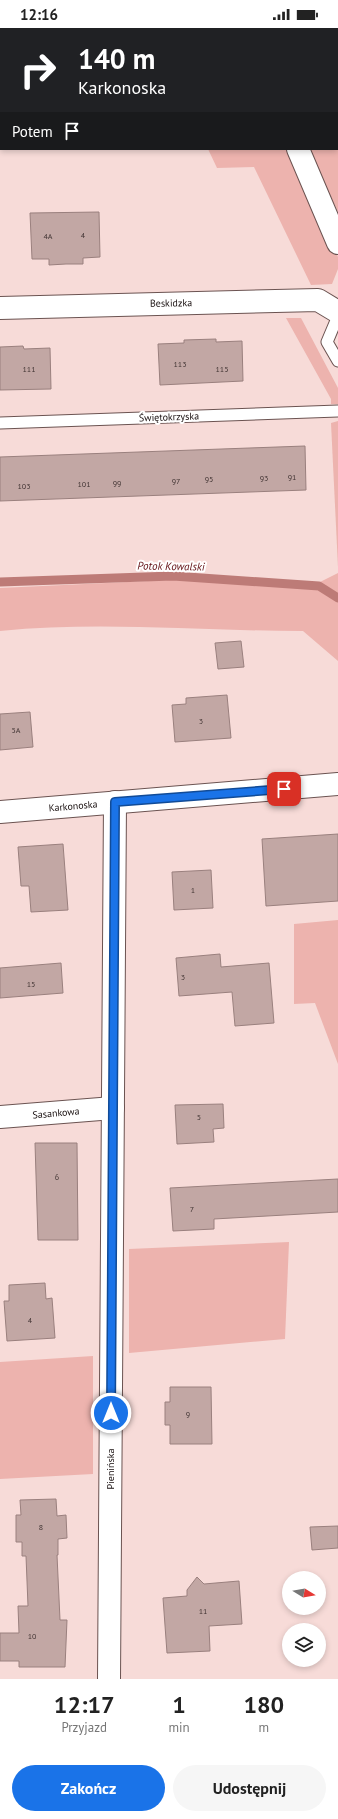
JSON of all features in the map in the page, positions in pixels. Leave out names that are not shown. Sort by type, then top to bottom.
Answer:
[{"type":"street","points":[[298,150],[338,244]]},
{"type":"street","name":"Beskidzka","points":[[0,308],[318,300],[338,312]]},
{"type":"street","name":"Karkonoska","points":[[0,812],[338,784]]},
{"type":"street","name":"Pienińska","points":[[109,1679],[115,802]]},
{"type":"street","name":"Sasankowa","points":[[0,1117],[113,1108]]},
{"type":"lane","points":[[338,316],[328,342],[338,361]]},
{"type":"lane","name":"Świętokrzyska","points":[[0,423],[338,411]]},
{"type":"shaded area","points":[[208,150],[290,150],[338,257],[338,269],[332,284],[311,285],[254,167],[217,168]]},
{"type":"shaded area","points":[[309,150],[338,150],[338,212]]},
{"type":"shaded area","points":[[286,318],[301,318],[338,388],[338,404],[331,404],[331,399]]},
{"type":"shaded area","points":[[338,421],[338,567],[331,423]]},
{"type":"shaded area","points":[[338,573],[338,661],[303,631],[151,627],[75,627],[0,631],[0,588],[191,579],[312,586]]},
{"type":"shaded area","points":[[338,920],[338,1064],[315,1003],[294,1004],[294,924]]},
{"type":"shaded area","points":[[289,1242],[285,1339],[129,1353],[129,1249]]},
{"type":"shaded area","points":[[93,1356],[93,1474],[0,1479],[0,1362]]},
{"type":"building","points":[[99,212],[100,257],[83,258],[83,264],[49,265],[49,259],[32,259],[30,213]]},
{"type":"building","points":[[216,339],[216,342],[242,341],[243,381],[160,385],[158,344],[184,343],[184,340]]},
{"type":"building","points":[[23,346],[24,349],[50,348],[51,389],[0,390],[0,347]]},
{"type":"building","points":[[305,446],[306,490],[0,501],[0,457]]},
{"type":"building","points":[[241,641],[244,667],[218,669],[215,643]]},
{"type":"building","points":[[227,695],[231,738],[175,742],[172,705],[186,704],[186,698]]},
{"type":"building","points":[[30,712],[33,747],[0,750],[0,714]]},
{"type":"building","points":[[338,834],[338,901],[266,906],[262,839]]},
{"type":"building","points":[[63,844],[68,910],[31,912],[29,886],[21,886],[18,847]]},
{"type":"building","points":[[211,870],[213,908],[174,910],[172,872]]},
{"type":"building","points":[[220,954],[221,967],[269,963],[274,1023],[235,1026],[232,992],[179,996],[176,958]]},
{"type":"building","points":[[61,963],[63,993],[0,998],[0,968]]},
{"type":"building","points":[[223,1104],[224,1128],[213,1129],[214,1142],[177,1144],[175,1105]]},
{"type":"building","points":[[35,1143],[77,1143],[78,1240],[38,1240]]},
{"type":"building","points":[[338,1179],[338,1212],[214,1219],[214,1229],[173,1231],[170,1188]]},
{"type":"building","points":[[45,1283],[46,1299],[52,1298],[55,1338],[7,1341],[4,1301],[9,1301],[9,1285]]},
{"type":"building","points":[[170,1387],[211,1387],[212,1444],[170,1444],[170,1425],[165,1425],[165,1402],[170,1402]]},
{"type":"building","points":[[56,1499],[57,1516],[66,1515],[67,1538],[58,1539],[57,1555],[60,1620],[67,1620],[65,1667],[19,1667],[19,1661],[0,1661],[0,1633],[19,1633],[18,1606],[28,1606],[26,1556],[22,1556],[22,1542],[16,1542],[16,1515],[21,1515],[20,1500]]},
{"type":"building","points":[[338,1526],[338,1548],[312,1550],[310,1527]]},
{"type":"building","points":[[197,1577],[204,1584],[239,1581],[242,1624],[209,1626],[210,1651],[167,1653],[163,1598],[187,1596],[187,1590]]},
{"type":"waterway","name":"Potok Kowalski","points":[[0,582],[173,576],[319,586],[338,598]]},
{"type":"route","points":[[111,1413],[115,802],[284,789]]}]
